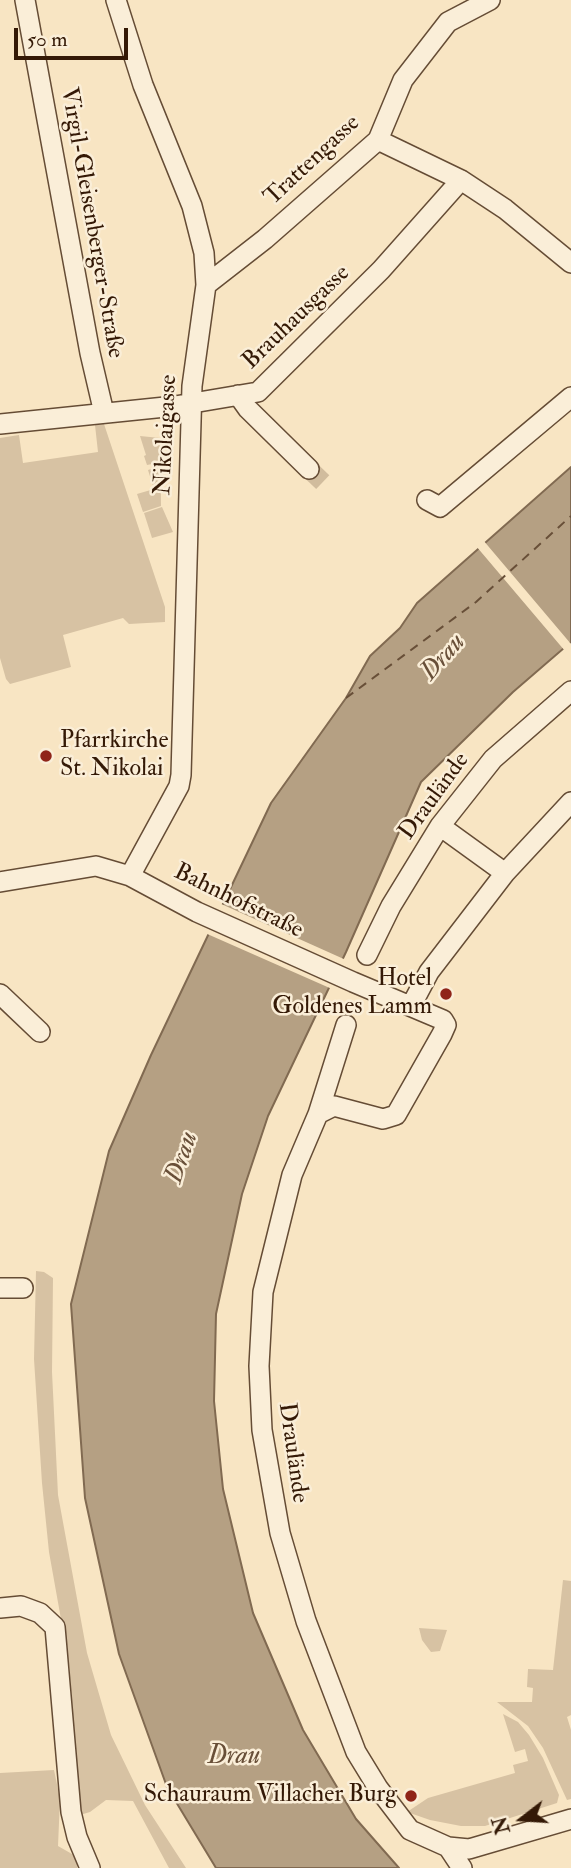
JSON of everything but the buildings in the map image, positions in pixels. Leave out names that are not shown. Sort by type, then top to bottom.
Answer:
[{"type":"street","name":"Virgil-Gleisenberger-Straße","points":[[25,0],[90,354],[104,413]]},
{"type":"street","name":"Nikolaigasse","points":[[116,0],[143,85],[192,206],[204,253],[206,285],[191,403],[181,775],[179,786],[130,876]]},
{"type":"street","name":"Trattengasse","points":[[206,285],[265,239],[378,140],[403,80],[448,22],[490,0]]},
{"type":"street","points":[[378,140],[461,180],[505,209],[571,263]]},
{"type":"street","name":"Brauhausgasse","points":[[0,424],[191,403],[258,392],[381,270],[461,180]]},
{"type":"street","points":[[238,395],[248,410],[309,469]]},
{"type":"street","points":[[427,500],[440,508],[571,397]]},
{"type":"street","name":"Draulände","points":[[367,955],[391,906],[440,826],[494,759],[571,691]]},
{"type":"street","points":[[411,1006],[429,972],[505,873],[571,802]]},
{"type":"street","points":[[440,826],[505,873]]},
{"type":"street","name":"Bahnhofstraße","points":[[0,882],[96,866],[130,876],[197,912],[443,1020],[446,1025],[424,1069],[396,1115],[383,1119],[334,1106],[318,1114]]},
{"type":"street","points":[[0,994],[40,1032]]},
{"type":"street","name":"Draulände","points":[[346,1025],[318,1114],[292,1175],[263,1292],[259,1366],[261,1430],[274,1508],[306,1621],[356,1752],[378,1788],[411,1830],[448,1847]]},
{"type":"street","points":[[0,1288],[23,1288]]},
{"type":"street","points":[[0,1608],[21,1606],[40,1613],[55,1628],[71,1812],[77,1837],[90,1868]]},
{"type":"street","points":[[448,1847],[469,1849],[571,1819]]},
{"type":"street","points":[[448,1847],[462,1868]]},
{"type":"shaded area","points":[[104,424],[165,607],[165,622],[129,624],[123,618],[63,635],[71,667],[10,684],[0,658],[0,438],[19,435],[23,463],[98,452],[95,425]]},
{"type":"shaded area","points":[[140,436],[160,438],[161,506],[143,512],[137,494],[154,489],[148,470],[154,468],[152,464],[147,465]]},
{"type":"shaded area","points":[[162,507],[173,532],[152,538],[144,513]]},
{"type":"shaded area","points":[[36,1271],[44,1272],[53,1278],[52,1372],[58,1495],[87,1653],[111,1735],[145,1805],[186,1868],[169,1868],[133,1801],[106,1800],[90,1812],[80,1815],[69,1664],[49,1552],[42,1483],[34,1359]]},
{"type":"shaded area","points":[[563,1580],[571,1581],[571,1715],[567,1717],[571,1730],[571,1799],[567,1800],[543,1748],[528,1726],[497,1702],[532,1702],[533,1688],[527,1687],[528,1669],[553,1670]]},
{"type":"shaded area","points":[[419,1628],[447,1630],[440,1651],[431,1652],[422,1640]]},
{"type":"shaded area","points":[[503,1714],[518,1722],[543,1758],[559,1795],[557,1803],[485,1826],[461,1826],[407,1812],[428,1798],[515,1773],[513,1765],[528,1761],[525,1749],[515,1752]]},
{"type":"shaded area","points":[[54,1770],[60,1799],[58,1846],[79,1858],[77,1868],[0,1868],[0,1773]]},
{"type":"water","name":"Drau","points":[[571,467],[571,642],[513,692],[421,782],[346,952],[268,1116],[242,1194],[216,1314],[214,1401],[223,1489],[253,1613],[303,1730],[356,1819],[399,1868],[216,1868],[167,1787],[119,1654],[85,1498],[71,1304],[109,1151],[151,1055],[271,803],[346,698],[370,656],[400,628],[417,603]]},
{"type":"pier","points":[[483,540],[571,644],[565,651],[476,546]]},
{"type":"pier","points":[[219,903],[346,960],[332,989],[205,933]]},
{"type":"ferry route","points":[[346,698],[476,602],[571,516]]},
{"type":"tunnel","points":[[309,469],[330,489]]},
{"type":"place","name":"Pfarrkirche St. Nikolai","points":[[46,756]]},
{"type":"place","name":"Hotel Goldenes Lamm","points":[[446,994]]},
{"type":"place","name":"Schauraum Villacher Burg","points":[[411,1796]]}]
